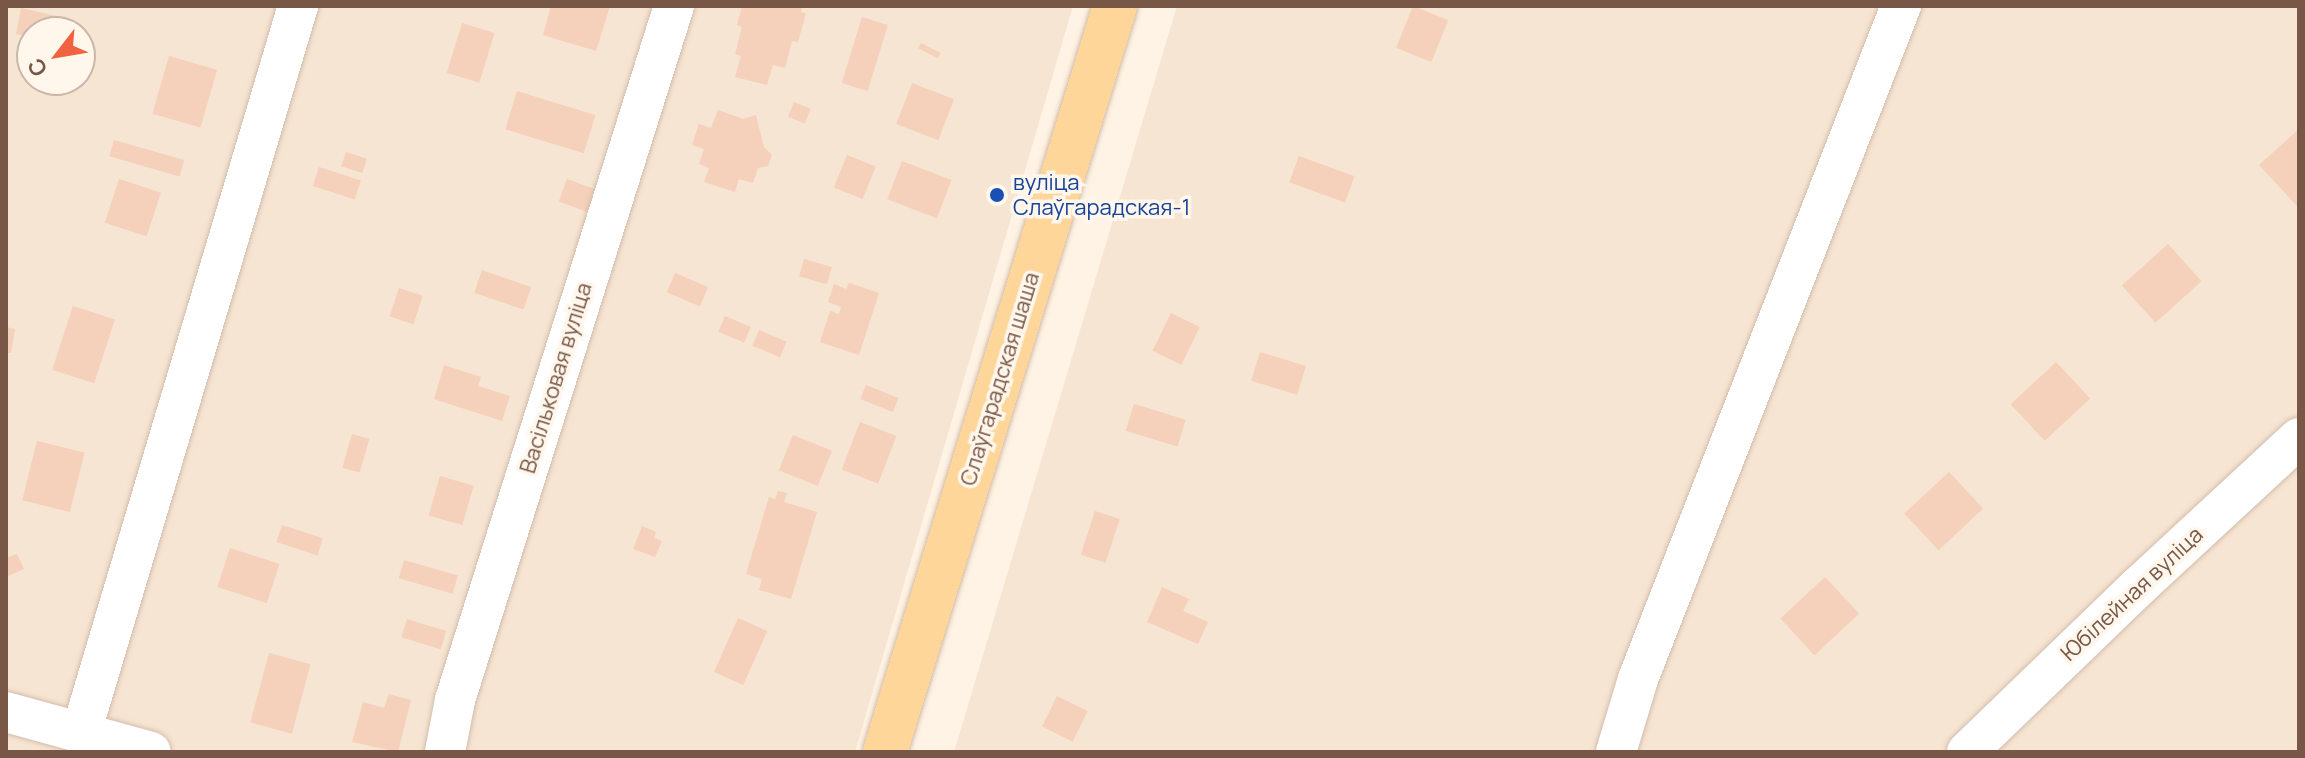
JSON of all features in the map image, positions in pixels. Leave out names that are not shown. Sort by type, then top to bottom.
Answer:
[{"type":"main road","name":"Слаўгарадская шаша","points":[[885,752],[1115,6]]},
{"type":"street","points":[[81,733],[298,6]]},
{"type":"street","name":"Васільковая вуліца","points":[[445,752],[455,700],[674,6]]},
{"type":"street","points":[[1616,752],[1638,679],[1901,6]]},
{"type":"street","name":"Юбілейная вуліца","points":[[1967,752],[2299,438]]},
{"type":"street","points":[[6,712],[151,752]]},
{"type":"shaded area","points":[[6,6],[1073,6],[855,752],[6,752]]},
{"type":"shaded area","points":[[1177,6],[2299,6],[2299,752],[954,752]]},
{"type":"building","points":[[551,6],[610,6],[596,51],[543,35]]},
{"type":"building","points":[[742,6],[802,6],[801,12],[806,13],[798,42],[792,41],[785,68],[773,65],[767,85],[735,77],[741,56],[735,54],[742,27],[737,25]]},
{"type":"building","points":[[1413,6],[1448,20],[1431,62],[1396,48]]},
{"type":"building","points":[[21,8],[57,16],[19,16]]},
{"type":"building","points":[[862,17],[888,25],[868,91],[842,83]]},
{"type":"building","points":[[462,23],[495,33],[479,83],[447,73]]},
{"type":"building","points":[[921,43],[941,53],[938,58],[918,48]]},
{"type":"building","points":[[169,56],[217,70],[201,127],[152,114]]},
{"type":"building","points":[[912,83],[954,99],[938,140],[896,124]]},
{"type":"building","points":[[517,91],[595,115],[584,153],[505,129]]},
{"type":"building","points":[[794,102],[811,109],[805,124],[788,117]]},
{"type":"building","points":[[718,110],[743,119],[756,115],[764,147],[772,155],[768,166],[758,168],[753,183],[739,179],[735,192],[704,182],[709,168],[699,164],[704,149],[692,145],[699,124],[711,128]]},
{"type":"building","points":[[2299,129],[2299,205],[2297,206],[2259,165]]},
{"type":"building","points":[[114,140],[184,160],[179,176],[109,156]]},
{"type":"building","points":[[346,152],[367,159],[362,173],[341,166]]},
{"type":"building","points":[[847,155],[876,167],[863,199],[834,187]]},
{"type":"building","points":[[1299,156],[1354,176],[1345,202],[1289,182]]},
{"type":"building","points":[[902,161],[951,180],[937,218],[887,199]]},
{"type":"building","points":[[319,167],[361,181],[355,200],[313,186]]},
{"type":"building","points":[[119,179],[161,193],[147,236],[105,223]]},
{"type":"building","points":[[567,179],[600,191],[592,214],[559,202]]},
{"type":"building","points":[[2168,244],[2201,281],[2155,323],[2122,285]]},
{"type":"building","points":[[804,259],[832,267],[827,284],[799,276]]},
{"type":"building","points":[[482,270],[531,287],[523,310],[474,293]]},
{"type":"building","points":[[675,273],[708,287],[700,306],[667,292]]},
{"type":"building","points":[[849,283],[879,293],[859,355],[820,342],[830,311],[839,314],[841,307],[828,302],[834,284],[846,289]]},
{"type":"building","points":[[399,288],[423,296],[414,324],[390,317]]},
{"type":"building","points":[[73,306],[115,320],[94,383],[52,370]]},
{"type":"building","points":[[1171,313],[1200,327],[1181,365],[1153,351]]},
{"type":"building","points":[[725,316],[751,327],[744,343],[718,332]]},
{"type":"building","points":[[6,327],[15,329],[11,353],[6,353]]},
{"type":"building","points":[[759,330],[787,342],[780,357],[752,346]]},
{"type":"building","points":[[1260,352],[1306,366],[1297,395],[1251,381]]},
{"type":"building","points":[[2056,362],[2090,399],[2045,441],[2011,404]]},
{"type":"building","points":[[444,365],[481,377],[478,386],[510,396],[502,421],[434,399]]},
{"type":"building","points":[[866,385],[898,398],[893,412],[860,399]]},
{"type":"building","points":[[1134,404],[1186,420],[1177,447],[1126,431]]},
{"type":"building","points":[[860,422],[896,436],[878,484],[842,470]]},
{"type":"building","points":[[352,434],[369,439],[360,473],[342,468]]},
{"type":"building","points":[[793,435],[832,451],[818,486],[779,470]]},
{"type":"building","points":[[37,441],[85,453],[70,512],[22,500]]},
{"type":"building","points":[[1949,472],[1983,509],[1938,550],[1904,514]]},
{"type":"building","points":[[440,476],[474,486],[462,525],[429,515]]},
{"type":"building","points":[[778,491],[787,493],[784,502],[817,512],[791,599],[759,590],[762,579],[746,574],[769,497],[775,499]]},
{"type":"building","points":[[1095,511],[1120,519],[1106,563],[1081,555]]},
{"type":"building","points":[[282,525],[323,538],[317,555],[276,542]]},
{"type":"building","points":[[642,526],[656,532],[654,538],[662,541],[655,557],[633,549]]},
{"type":"building","points":[[230,548],[279,564],[267,603],[217,587]]},
{"type":"building","points":[[17,554],[24,569],[6,577],[6,558]]},
{"type":"building","points":[[404,560],[458,575],[453,594],[399,578]]},
{"type":"building","points":[[1825,577],[1859,614],[1814,655],[1780,619]]},
{"type":"building","points":[[1162,587],[1189,599],[1183,611],[1208,622],[1198,644],[1147,622]]},
{"type":"building","points":[[738,618],[767,631],[743,685],[714,672]]},
{"type":"building","points":[[407,619],[446,631],[441,649],[401,637]]},
{"type":"building","points":[[269,653],[311,664],[292,734],[250,723]]},
{"type":"building","points":[[389,694],[411,700],[398,752],[352,742],[363,702],[384,708]]},
{"type":"building","points":[[1057,696],[1088,711],[1073,741],[1042,727]]},
{"type":"place","name":"вуліца Слаўгарадская-1","points":[[997,195]]}]
